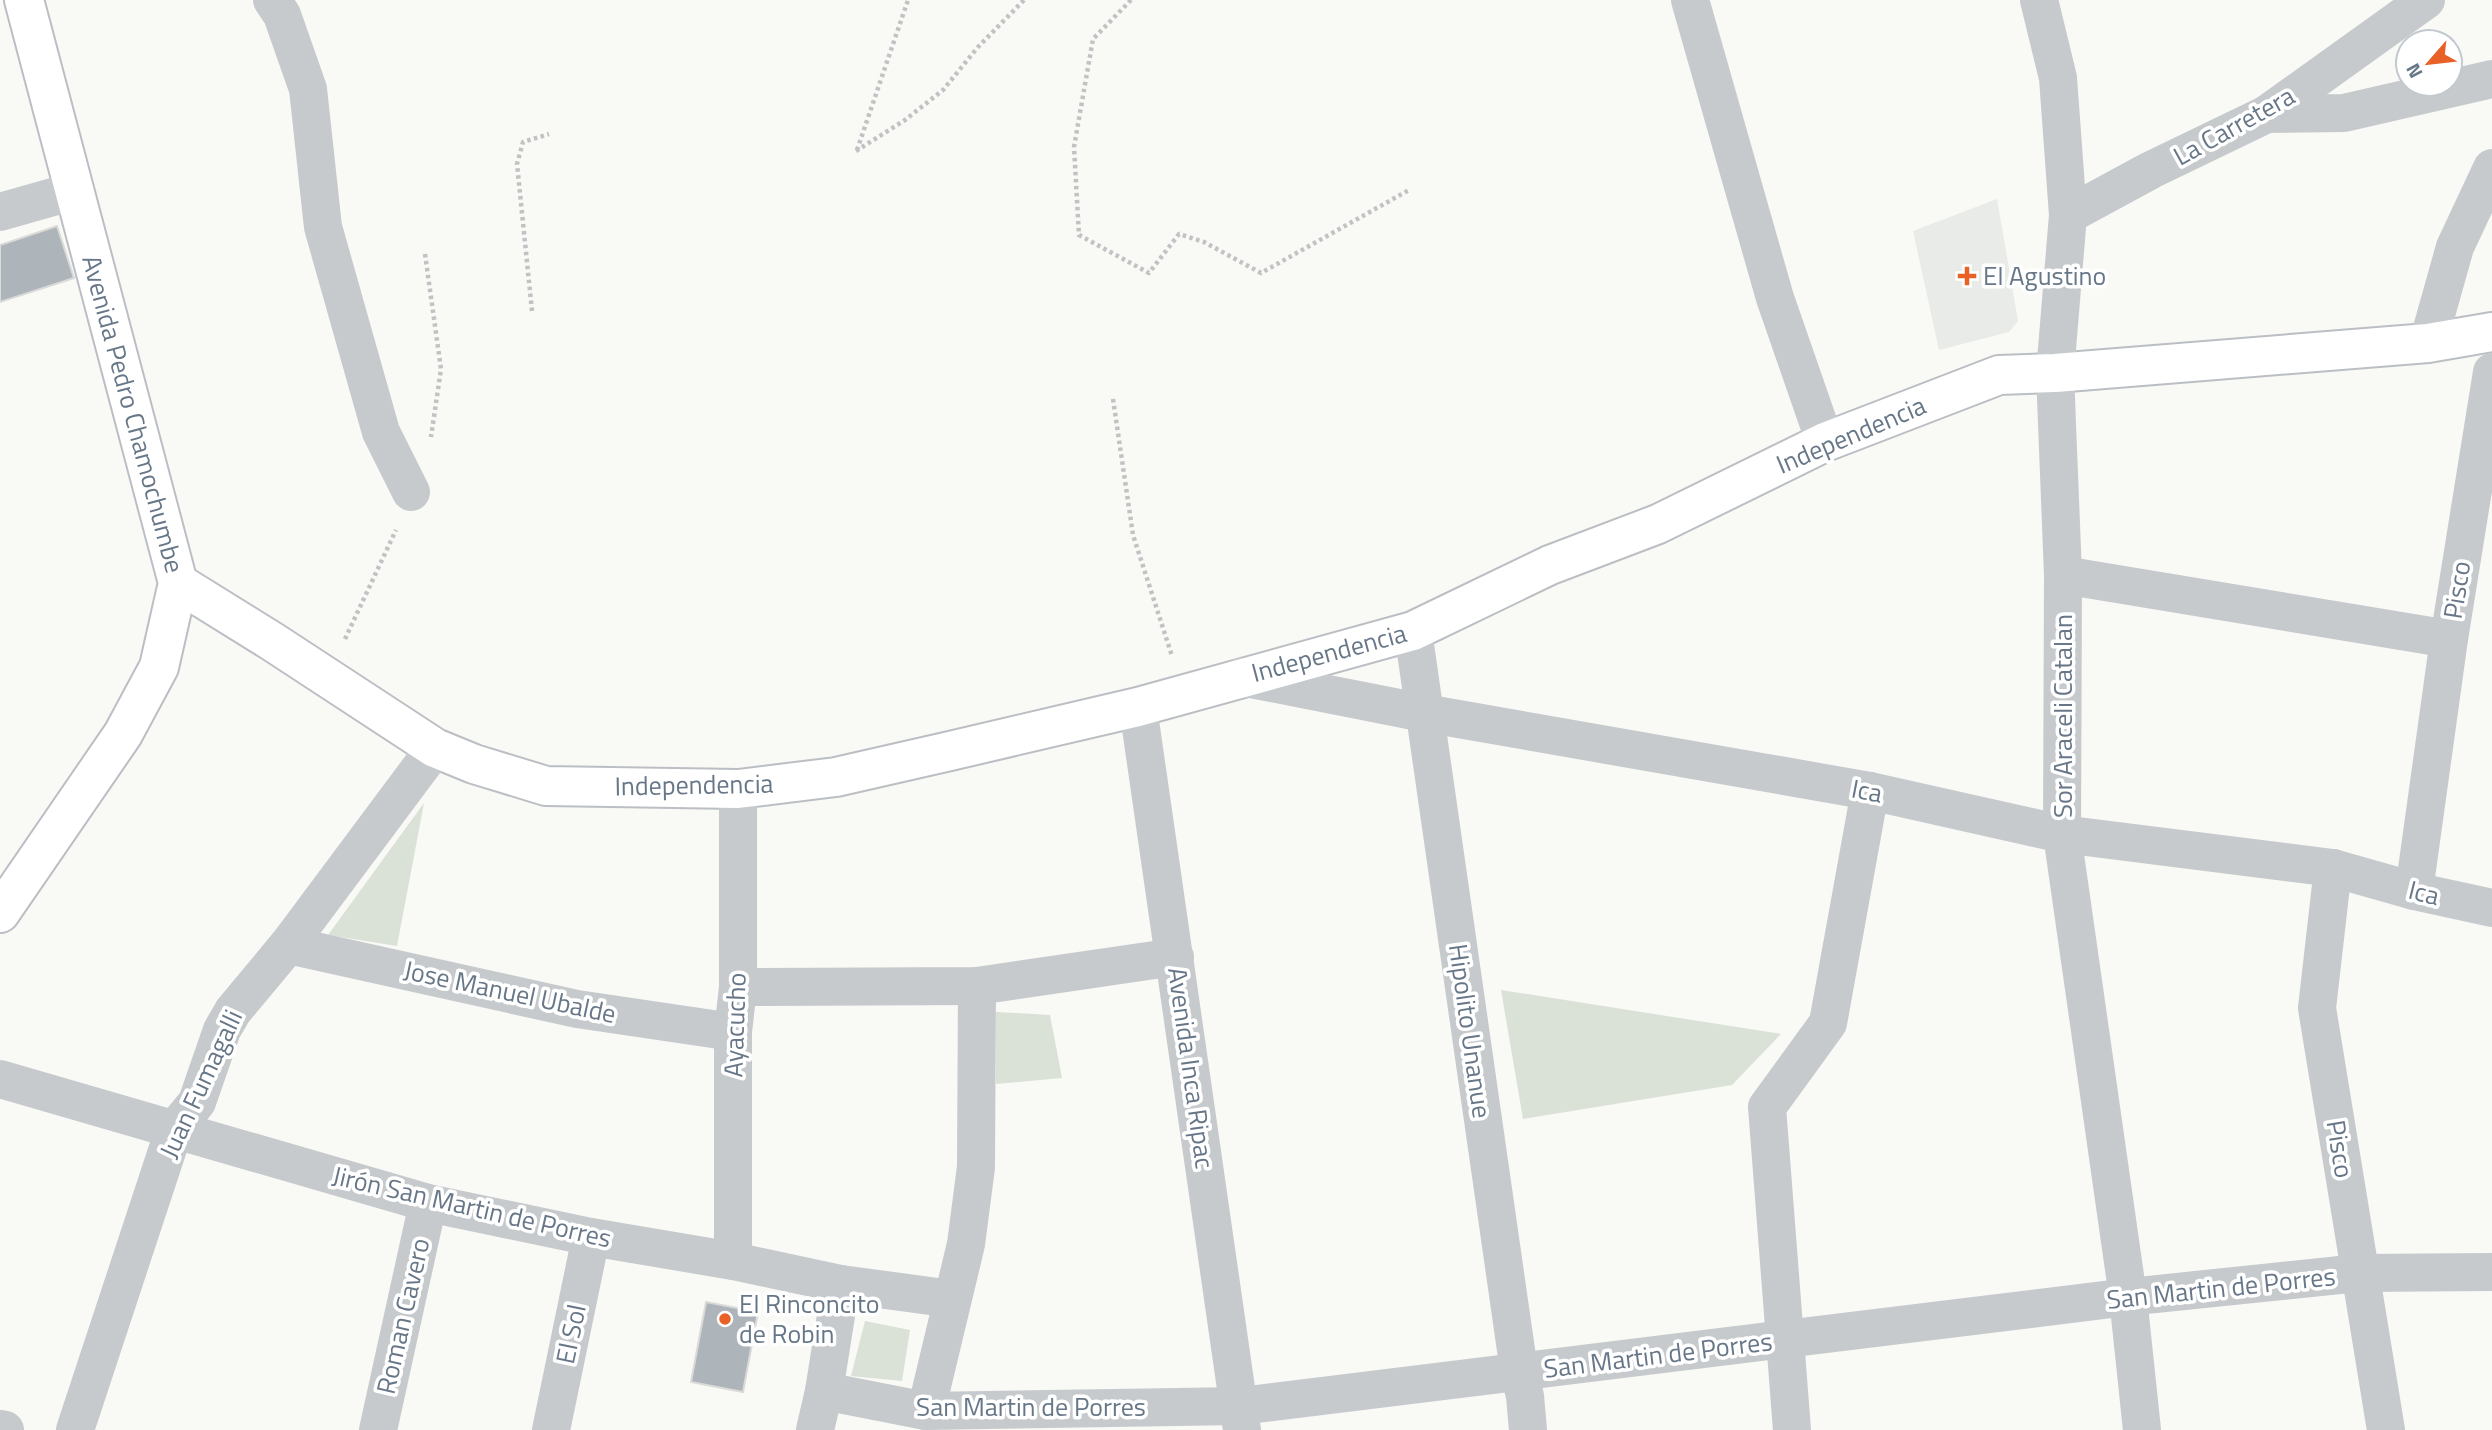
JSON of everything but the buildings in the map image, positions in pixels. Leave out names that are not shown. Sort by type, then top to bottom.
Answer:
[{"type":"street","name":"Avenida Pedro Chamochumbe","points":[[0,913],[123,734],[159,667],[178,583],[24,0]]},
{"type":"street","points":[[272,0],[282,15],[308,89],[323,227],[337,279],[381,432],[411,492]]},
{"type":"street","points":[[1690,0],[1775,298],[1825,442]]},
{"type":"street","name":"Sor Araceli Catalan","points":[[2039,0],[2058,78],[2068,215],[2055,373],[2063,575],[2062,834],[2127,1297],[2142,1430]]},
{"type":"street","name":"La Carretera","points":[[2068,215],[2151,170],[2267,114],[2426,0]]},
{"type":"street","points":[[2267,114],[2344,113],[2492,79]]},
{"type":"street","points":[[2428,343],[2455,247],[2492,168]]},
{"type":"street","points":[[0,212],[74,191]]},
{"type":"street","name":"Independencia","points":[[178,583],[435,748],[474,764],[546,786],[738,789],[836,776],[1138,707],[1413,631],[1550,565],[1658,524],[1825,442],[1999,376],[2428,343],[2492,332]]},
{"type":"street","name":"Pisco","points":[[2414,891],[2449,639],[2492,372]]},
{"type":"street","points":[[2063,575],[2449,639]]},
{"type":"street","name":"Hipolito Unanue","points":[[1413,631],[1528,1430]]},
{"type":"street","name":"Ica","points":[[1241,677],[1424,713],[1870,791],[2062,834],[2333,867],[2414,891],[2492,908]]},
{"type":"street","name":"Avenida Inca Ripac","points":[[1138,707],[1241,1418]]},
{"type":"street","name":"Juan Fumagalli","points":[[75,1430],[174,1130],[197,1102],[222,1030],[233,1011],[288,945],[435,748]]},
{"type":"street","name":"Ayacucho","points":[[733,1261],[733,1032],[738,987],[738,789]]},
{"type":"street","points":[[1793,1430],[1767,1107],[1828,1023],[1870,791]]},
{"type":"street","name":"Pisco","points":[[2333,867],[2318,1008],[2386,1430]]},
{"type":"street","name":"Jose Manuel Ubalde","points":[[288,945],[577,1009],[733,1032]]},
{"type":"street","points":[[738,987],[977,986],[1175,957]]},
{"type":"street","points":[[926,1411],[966,1244],[976,1167],[977,986]]},
{"type":"street","name":"Jirón San Martin de Porres","points":[[0,1079],[428,1203],[841,1284],[952,1299]]},
{"type":"street","name":"Roman Cavero","points":[[378,1430],[428,1203]]},
{"type":"street","name":"El Sol","points":[[551,1430],[591,1237]]},
{"type":"street","name":"San Martin de Porres","points":[[824,1391],[926,1411],[1241,1418],[1519,1371],[2127,1297],[2359,1273],[2492,1272]]},
{"type":"street","points":[[815,1430],[841,1284]]},
{"type":"path","points":[[908,0],[856,151],[905,120],[943,90],[978,47],[1024,0]]},
{"type":"path","points":[[1131,0],[1093,39],[1074,147],[1079,234],[1149,273],[1179,234],[1204,242],[1261,273],[1409,190]]},
{"type":"path","points":[[532,311],[517,164],[523,142],[549,134]]},
{"type":"path","points":[[1113,399],[1133,535],[1184,694]]},
{"type":"shaded area","name":"El Agustino","points":[[1997,199],[2018,321],[2009,332],[1939,350],[1913,231]]},
{"type":"shaded area","points":[[424,803],[397,946],[328,935]]},
{"type":"shaded area","points":[[1501,990],[1781,1034],[1732,1085],[1523,1119]]},
{"type":"shaded area","points":[[996,1012],[1050,1015],[1062,1078],[996,1084]]},
{"type":"shaded area","points":[[865,1321],[910,1330],[902,1381],[851,1376]]},
{"type":"place","name":"El Agustino","points":[[1967,276]]},
{"type":"place","name":"El Rinconcito de Robin","points":[[725,1319]]}]
